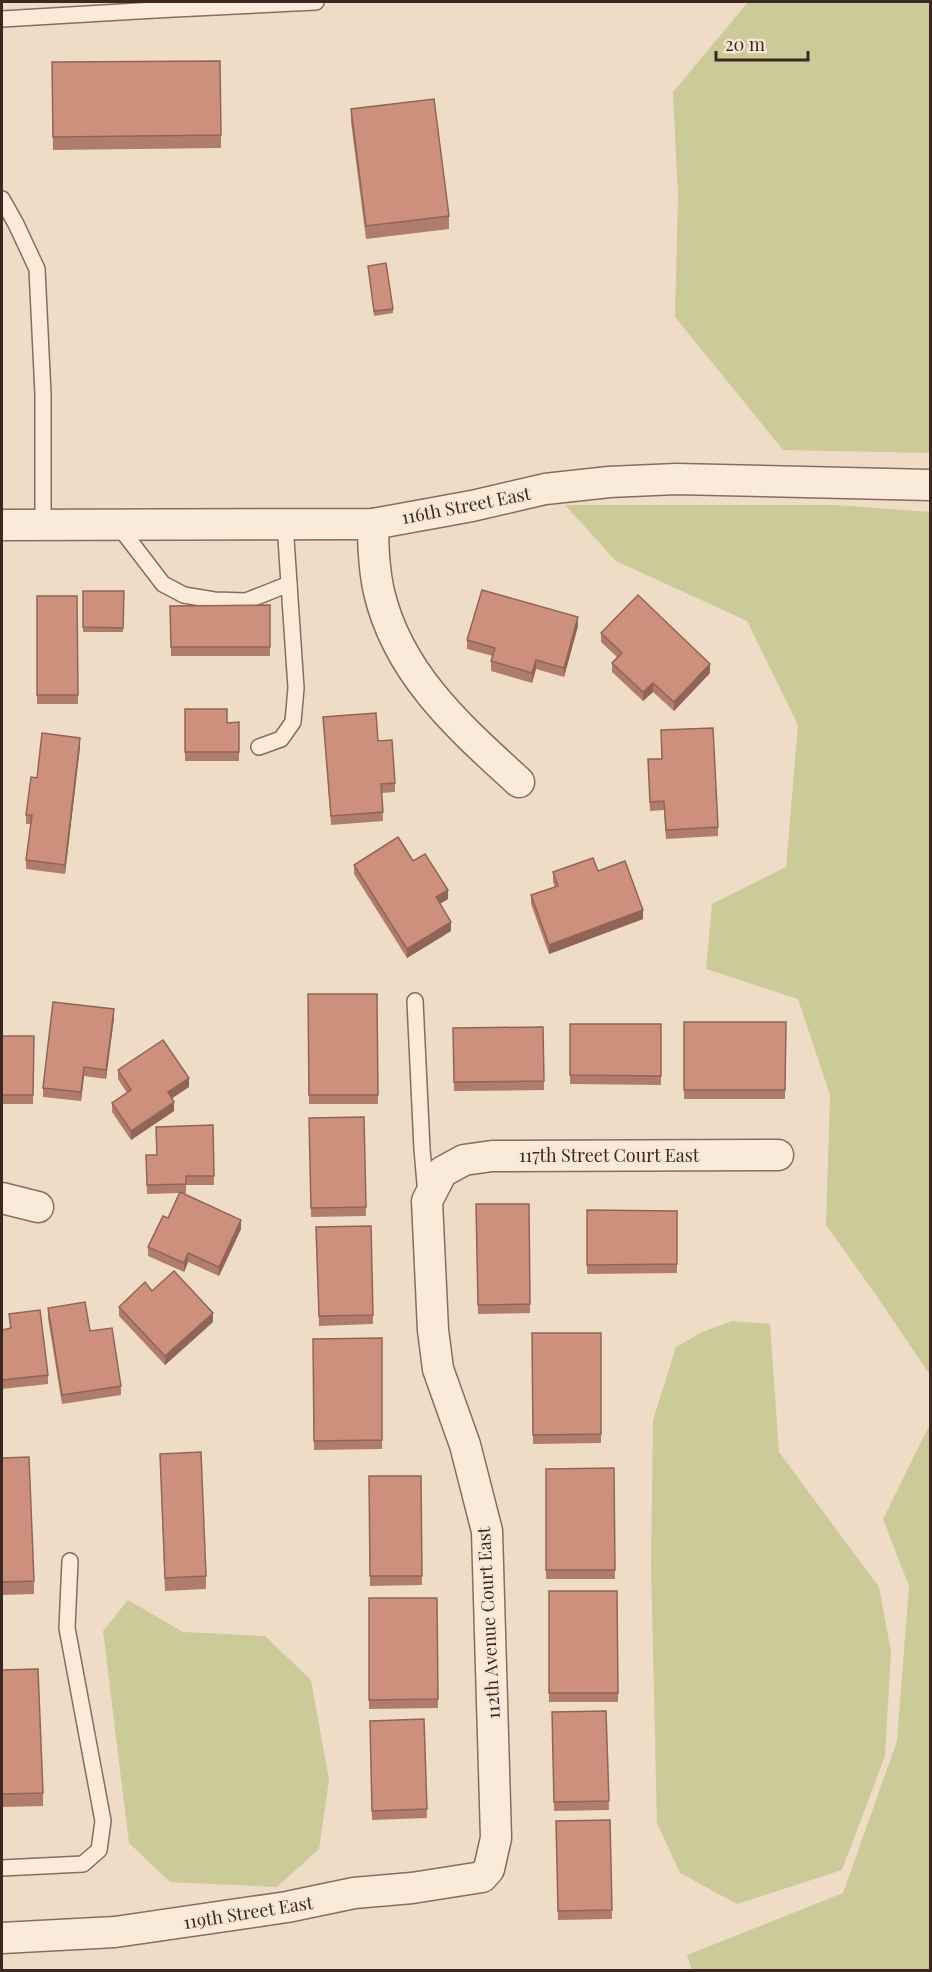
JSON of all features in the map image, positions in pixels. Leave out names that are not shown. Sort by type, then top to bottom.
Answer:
[{"type":"street","name":"116th Street East","points":[[2,525],[373,524],[472,506],[545,489],[609,482],[676,479],[930,485]]},
{"type":"street","points":[[373,524],[379,593],[393,632],[418,678],[444,711],[519,782]]},
{"type":"street","name":"117th Street Court East","points":[[427,1201],[442,1172],[464,1160],[492,1156],[778,1155]]},
{"type":"street","points":[[2,1198],[38,1207]]},
{"type":"street","name":"112th Avenue Court East","points":[[427,1201],[433,1330],[438,1369],[465,1444],[487,1531],[496,1838],[489,1869]]},
{"type":"street","name":"119th Street East","points":[[2,1938],[115,1932],[287,1907],[354,1893],[470,1880],[482,1877],[489,1869]]},
{"type":"lane","points":[[2,19],[155,6],[316,2]]},
{"type":"lane","points":[[2,199],[37,268],[43,394],[43,525]]},
{"type":"lane","points":[[259,747],[281,739],[293,722],[296,688],[285,524]]},
{"type":"lane","points":[[117,525],[163,584],[184,594],[214,600],[246,601],[289,584]]},
{"type":"lane","points":[[415,1001],[422,1149],[427,1201]]},
{"type":"lane","points":[[2,1868],[83,1864],[99,1850],[103,1821],[68,1628],[70,1561]]},
{"type":"shaded area","points":[[748,2],[930,2],[930,453],[783,450],[675,317],[678,195],[673,92]]},
{"type":"shaded area","points":[[565,505],[836,505],[930,512],[930,1375],[826,1225],[830,1095],[798,999],[706,969],[712,904],[786,867],[798,725],[747,621],[616,561]]},
{"type":"shaded area","points":[[732,1321],[770,1324],[779,1452],[879,1587],[891,1652],[885,1756],[842,1870],[737,1904],[680,1873],[657,1823],[651,1567],[653,1420],[676,1347],[702,1332]]},
{"type":"shaded area","points":[[930,1424],[930,1970],[692,1970],[687,1955],[843,1893],[897,1741],[909,1586],[883,1519]]},
{"type":"shaded area","points":[[128,1600],[183,1632],[265,1636],[311,1680],[329,1780],[319,1849],[277,1887],[170,1882],[129,1843],[103,1631]]},
{"type":"building","points":[[220,61],[221,135],[53,137],[52,62]]},
{"type":"building","points":[[434,99],[449,216],[366,226],[351,109]]},
{"type":"building","points":[[386,263],[393,309],[374,311],[368,266]]},
{"type":"building","points":[[482,590],[578,617],[564,668],[536,660],[532,673],[491,661],[495,648],[467,640]]},
{"type":"building","points":[[83,591],[124,591],[123,628],[83,627]]},
{"type":"building","points":[[638,595],[710,664],[674,702],[653,683],[643,692],[612,663],[622,653],[601,633]]},
{"type":"building","points":[[37,596],[77,596],[78,695],[37,695]]},
{"type":"building","points":[[270,605],[270,647],[171,647],[170,606]]},
{"type":"building","points":[[185,709],[227,709],[227,723],[239,722],[239,752],[185,752]]},
{"type":"building","points":[[376,713],[378,741],[392,740],[395,783],[381,784],[383,812],[331,816],[323,717]]},
{"type":"building","points":[[713,728],[718,827],[666,830],[664,801],[650,802],[648,759],[662,759],[661,730]]},
{"type":"building","points":[[42,733],[80,738],[65,865],[26,860],[32,815],[26,815],[31,777],[37,778]]},
{"type":"building","points":[[398,837],[413,861],[425,854],[448,890],[436,897],[451,922],[407,949],[354,865]]},
{"type":"building","points":[[593,858],[598,871],[625,861],[643,910],[549,945],[531,895],[558,886],[553,872]]},
{"type":"building","points":[[308,994],[377,994],[378,1095],[309,1095]]},
{"type":"building","points":[[53,1002],[114,1009],[106,1070],[84,1067],[81,1092],[43,1088]]},
{"type":"building","points":[[684,1022],[786,1022],[785,1090],[684,1090]]},
{"type":"building","points":[[570,1024],[661,1024],[661,1076],[570,1075]]},
{"type":"building","points":[[543,1027],[544,1081],[454,1082],[453,1028]]},
{"type":"building","points":[[2,1036],[34,1036],[33,1095],[2,1095]]},
{"type":"building","points":[[163,1040],[189,1078],[168,1092],[174,1102],[131,1131],[112,1103],[131,1090],[118,1070]]},
{"type":"building","points":[[364,1117],[366,1207],[311,1208],[309,1118]]},
{"type":"building","points":[[213,1125],[214,1176],[186,1176],[186,1184],[147,1185],[146,1155],[157,1155],[156,1127]]},
{"type":"building","points":[[180,1192],[241,1220],[219,1267],[188,1253],[184,1263],[148,1247],[163,1216],[168,1218]]},
{"type":"building","points":[[476,1204],[529,1204],[530,1304],[478,1305]]},
{"type":"building","points":[[587,1210],[677,1211],[677,1264],[587,1265]]},
{"type":"building","points":[[371,1226],[373,1315],[319,1316],[316,1227]]},
{"type":"building","points":[[174,1271],[213,1313],[165,1356],[119,1307],[145,1282],[152,1291]]},
{"type":"building","points":[[85,1302],[90,1331],[112,1328],[121,1386],[62,1395],[48,1308]]},
{"type":"building","points":[[40,1310],[48,1375],[2,1380],[2,1330],[11,1328],[9,1314]]},
{"type":"building","points":[[532,1333],[601,1333],[601,1434],[533,1435]]},
{"type":"building","points":[[382,1338],[382,1440],[314,1441],[313,1339]]},
{"type":"building","points":[[201,1452],[206,1576],[165,1578],[160,1454]]},
{"type":"building","points":[[29,1457],[34,1581],[2,1582],[2,1458]]},
{"type":"building","points":[[614,1468],[615,1570],[546,1570],[546,1469]]},
{"type":"building","points":[[369,1476],[421,1476],[422,1576],[370,1576]]},
{"type":"building","points":[[549,1591],[617,1591],[618,1693],[549,1693]]},
{"type":"building","points":[[369,1598],[437,1598],[438,1699],[369,1700]]},
{"type":"building","points":[[38,1669],[43,1793],[2,1794],[2,1670]]},
{"type":"building","points":[[606,1711],[609,1801],[554,1802],[552,1712]]},
{"type":"building","points":[[424,1719],[427,1809],[372,1811],[370,1721]]},
{"type":"building","points":[[610,1820],[612,1910],[558,1911],[556,1821]]}]
